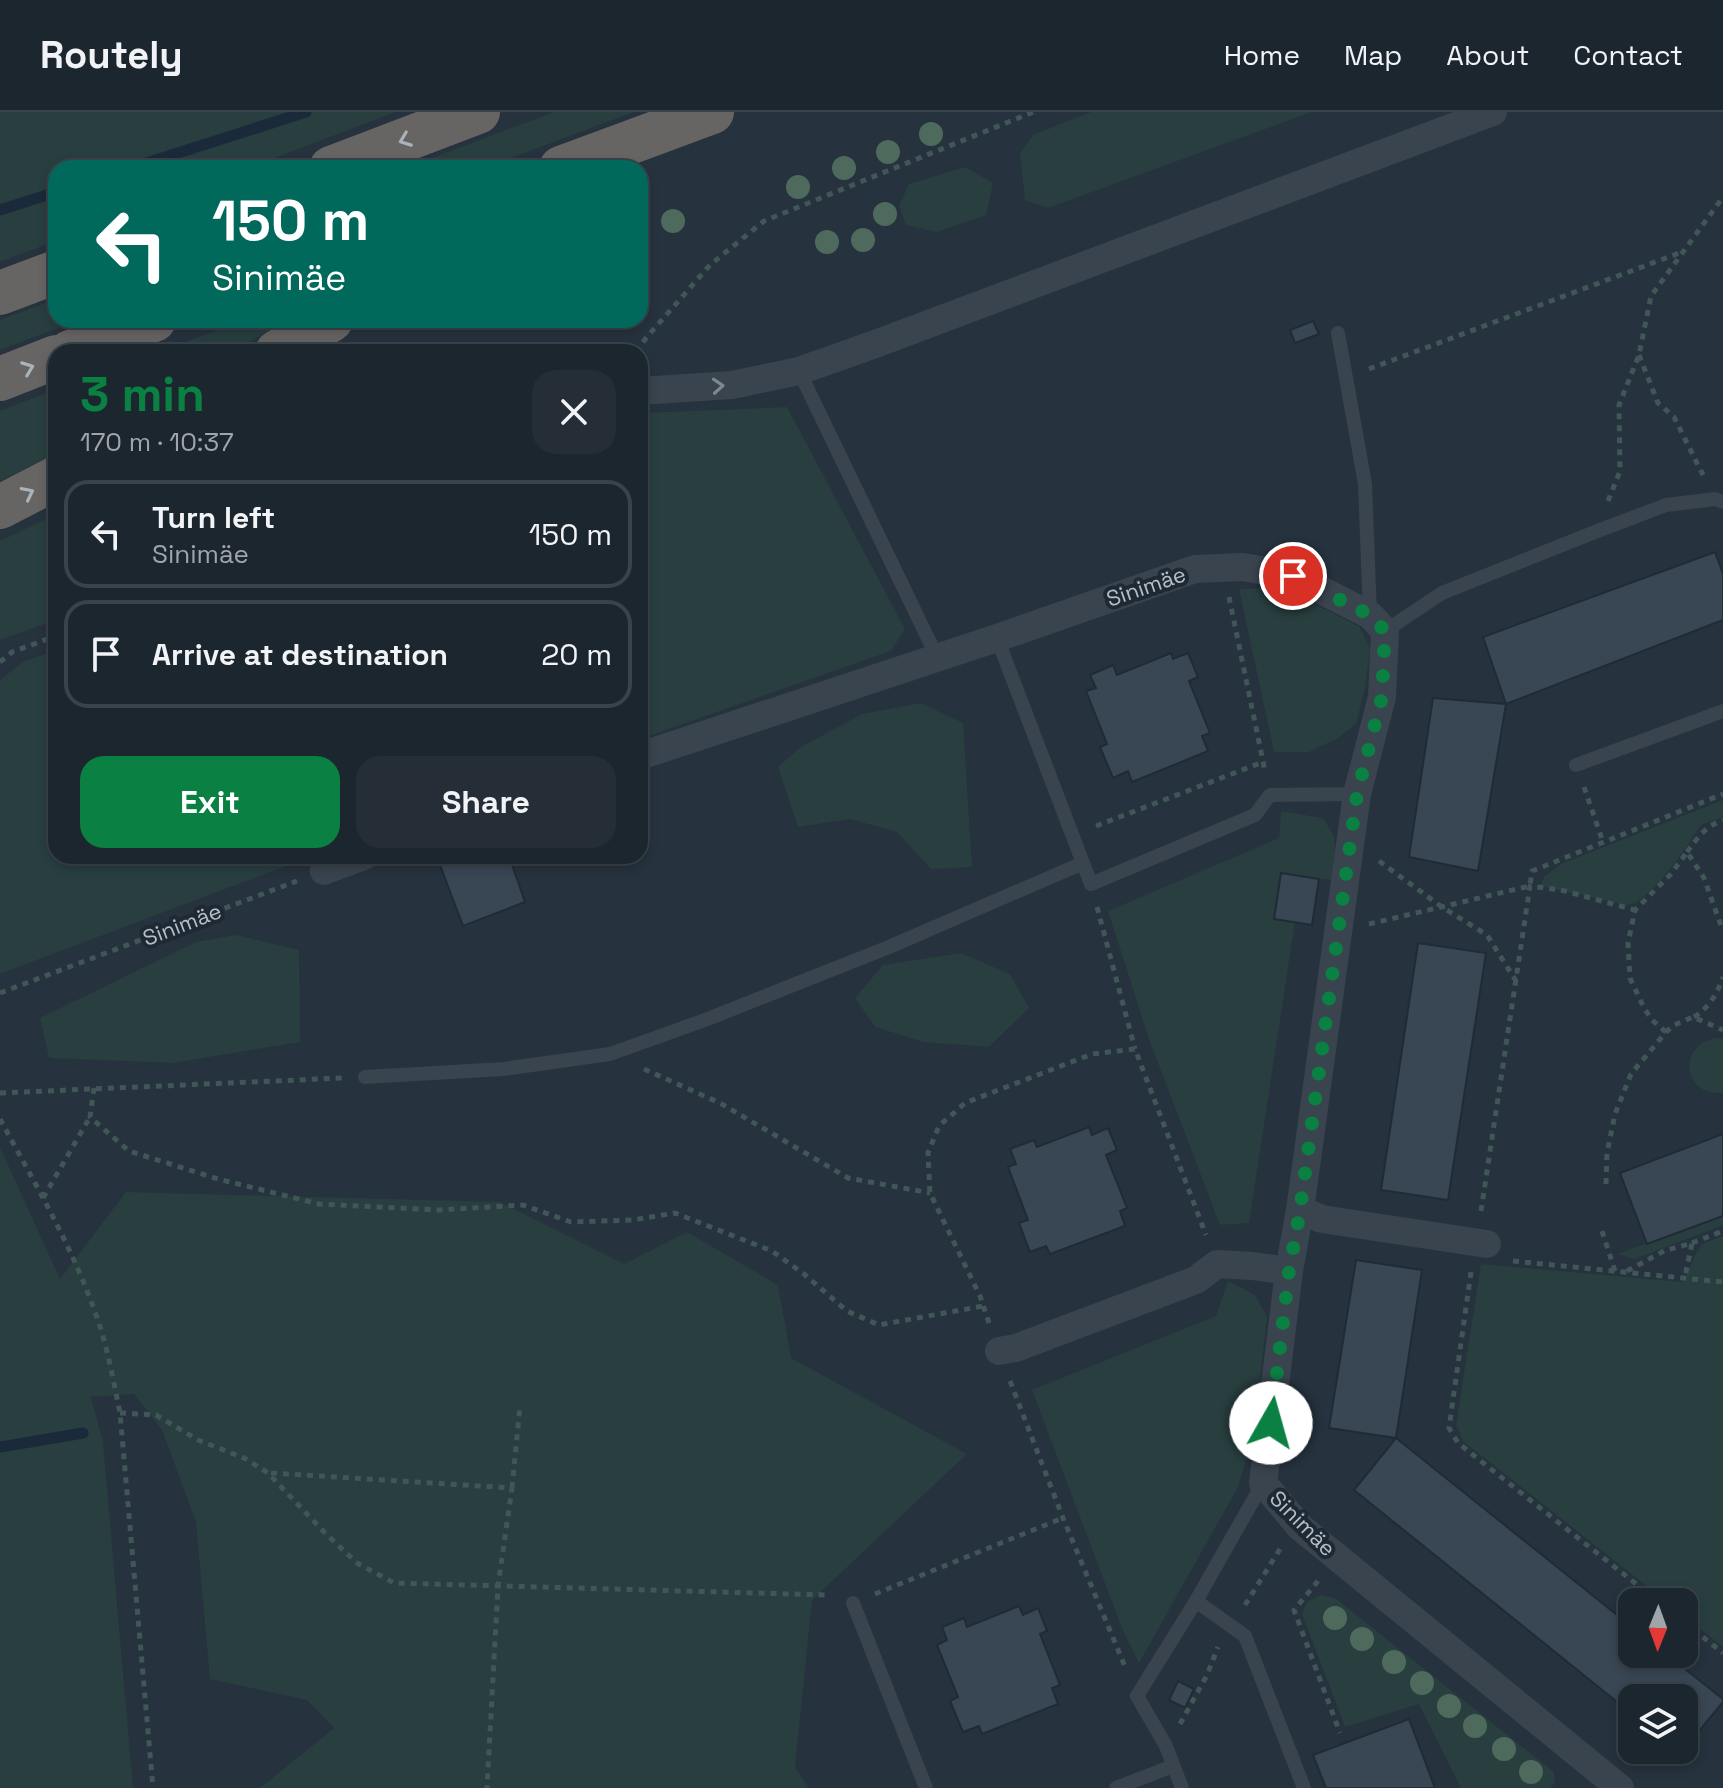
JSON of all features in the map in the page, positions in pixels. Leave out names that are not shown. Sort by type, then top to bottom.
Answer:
[{"type":"highway","points":[[352,160],[478,112]]},
{"type":"highway","points":[[583,160],[713,112]]},
{"type":"highway","points":[[622,160],[713,112]]},
{"type":"highway","points":[[0,293],[48,275]]},
{"type":"highway","points":[[91,344],[133,328]]},
{"type":"highway","points":[[290,344],[318,328]]},
{"type":"highway","points":[[0,379],[48,360]]},
{"type":"highway","points":[[0,507],[48,482]]},
{"type":"street","points":[[648,390],[732,385],[799,371],[1493,112]]},
{"type":"street","name":"Sinimäe","points":[[648,753],[1195,569],[1243,567],[1293,576],[1377,623],[1382,697],[1357,794],[1289,1271],[1263,1483],[1300,1527],[1620,1788]]},
{"type":"street","points":[[324,871],[343,864]]},
{"type":"street","points":[[1300,1210],[1322,1219],[1479,1248]]},
{"type":"street","points":[[999,1351],[1016,1348],[1196,1280],[1217,1264],[1289,1271]]},
{"type":"lane","points":[[1338,333],[1365,484],[1377,623],[1442,593],[1666,505],[1719,501]]},
{"type":"lane","points":[[799,371],[937,657]]},
{"type":"lane","points":[[997,638],[1091,884],[1255,815],[1270,795],[1357,794]]},
{"type":"lane","points":[[1576,765],[1723,711]]},
{"type":"lane","points":[[365,1077],[504,1069],[610,1054],[889,947],[1083,863]]},
{"type":"lane","points":[[1182,1788],[1166,1746],[1137,1696],[1196,1601],[1263,1483]]},
{"type":"lane","points":[[1196,1601],[1245,1636],[1304,1788]]},
{"type":"lane","points":[[853,1603],[926,1788]]},
{"type":"lane","points":[[1116,1788],[1173,1766]]},
{"type":"path","points":[[643,344],[710,265],[764,221],[1033,112]]},
{"type":"path","points":[[1595,532],[1620,471],[1619,405],[1639,355],[1651,296],[1723,197]]},
{"type":"path","points":[[1346,378],[1684,251]]},
{"type":"path","points":[[1639,355],[1658,403],[1674,417],[1719,501]]},
{"type":"path","points":[[1223,568],[1270,795]]},
{"type":"path","points":[[0,662],[12,652],[48,639]]},
{"type":"path","points":[[1073,835],[1263,762]]},
{"type":"path","points":[[1576,765],[1603,842]]},
{"type":"path","points":[[1641,1588],[1458,1443],[1449,1428],[1479,1248],[1532,871],[1723,794]]},
{"type":"path","points":[[1666,1032],[1644,1008],[1630,978],[1628,943],[1635,910],[1671,874],[1700,834],[1723,820]]},
{"type":"path","points":[[1687,852],[1704,878],[1723,931]]},
{"type":"path","points":[[1378,861],[1487,935],[1516,981]]},
{"type":"path","name":"Sinimäe","points":[[0,993],[324,871]]},
{"type":"path","points":[[1091,884],[1135,1049],[1217,1264]]},
{"type":"path","points":[[1368,924],[1530,886],[1561,890],[1635,910]]},
{"type":"path","points":[[1606,1184],[1607,1153],[1615,1114],[1631,1074],[1674,1025],[1704,1011],[1723,977]]},
{"type":"path","points":[[1693,1017],[1723,1030]]},
{"type":"path","points":[[1135,1049],[1092,1054],[965,1103],[939,1126],[928,1153],[930,1193],[983,1306],[1063,1518],[1137,1696]]},
{"type":"path","points":[[610,1054],[720,1103],[848,1178],[930,1193]]},
{"type":"path","points":[[0,1093],[365,1077]]},
{"type":"path","points":[[43,1198],[90,1117],[94,1088]]},
{"type":"path","points":[[90,1117],[129,1151],[218,1179],[319,1204],[438,1210],[523,1205],[571,1222],[633,1220],[675,1213],[772,1251],[847,1311],[879,1325],[983,1306]]},
{"type":"path","points":[[0,1119],[66,1241],[95,1311],[108,1355],[120,1413],[153,1788]]},
{"type":"path","points":[[1602,1231],[1615,1271]]},
{"type":"path","points":[[1625,1272],[1664,1251],[1723,1231]]},
{"type":"path","points":[[1685,1277],[1692,1243]]},
{"type":"path","points":[[1479,1248],[1615,1271],[1723,1282]]},
{"type":"path","points":[[487,1788],[498,1586],[520,1406]]},
{"type":"path","points":[[120,1413],[156,1415],[198,1440],[244,1458],[268,1473],[357,1563],[394,1583],[869,1596]]},
{"type":"path","points":[[268,1473],[512,1488]]},
{"type":"path","points":[[853,1603],[1063,1518]]},
{"type":"path","points":[[1321,1577],[1294,1610],[1340,1733]]},
{"type":"path","points":[[1698,1633],[1723,1653]]},
{"type":"green space","points":[[0,112],[396,112],[270,160],[48,160],[48,244],[0,262]]},
{"type":"green space","points":[[554,112],[634,112],[506,160],[426,160]]},
{"type":"green space","points":[[1091,112],[1312,112],[1048,208],[1025,200],[1020,153],[1033,135]]},
{"type":"green space","points":[[965,167],[993,183],[986,215],[937,232],[906,225],[899,206],[909,184]]},
{"type":"green space","points":[[48,302],[48,328],[59,328],[0,350],[0,320]]},
{"type":"green space","points":[[223,328],[274,328],[246,344],[180,344]]},
{"type":"green space","points":[[48,392],[48,457],[0,481],[0,411]]},
{"type":"green space","points":[[787,407],[905,629],[891,651],[648,736],[648,413]]},
{"type":"green space","points":[[48,518],[48,623],[0,640],[0,541]]},
{"type":"green space","points":[[1279,588],[1360,627],[1370,649],[1356,724],[1338,738],[1309,752],[1274,752],[1239,589]]},
{"type":"green space","points":[[48,653],[48,864],[291,864],[0,974],[0,680],[23,662]]},
{"type":"green space","points":[[921,703],[963,723],[972,867],[931,869],[897,832],[850,819],[798,827],[778,767],[801,747],[862,714]]},
{"type":"green space","points":[[1723,800],[1723,817],[1701,825],[1657,885],[1636,903],[1626,905],[1540,886],[1544,877],[1563,863]]},
{"type":"green space","points":[[1281,811],[1323,818],[1334,836],[1339,880],[1281,874],[1274,919],[1295,922],[1249,1223],[1220,1225],[1150,1042],[1108,911],[1279,838]]},
{"type":"green space","points":[[236,935],[299,950],[300,1042],[173,1063],[49,1058],[40,1018],[196,942]]},
{"type":"green space","points":[[961,953],[1010,974],[1029,1008],[989,1047],[923,1042],[875,1027],[855,998],[883,965]]},
{"type":"green space","points":[[1716,1038],[1723,1039],[1723,1093],[1699,1087],[1690,1070],[1690,1060],[1695,1050]]},
{"type":"green space","points":[[0,1147],[60,1279],[126,1192],[500,1202],[624,1264],[687,1232],[778,1285],[791,1358],[967,1454],[812,1600],[795,1767],[809,1788],[260,1788],[334,1728],[307,1700],[210,1679],[196,1522],[162,1430],[134,1394],[91,1397],[103,1442],[133,1788],[0,1788]]},
{"type":"green space","points":[[1723,1216],[1723,1225],[1635,1259],[1617,1254]]},
{"type":"green space","points":[[1723,1236],[1723,1647],[1698,1627],[1698,1588],[1649,1588],[1464,1442],[1456,1425],[1481,1264],[1684,1282],[1702,1244]]},
{"type":"green space","points":[[1228,1281],[1255,1295],[1267,1317],[1254,1434],[1238,1487],[1139,1663],[1123,1631],[1032,1390],[1216,1316]]},
{"type":"green space","points":[[1321,1595],[1335,1598],[1554,1772],[1555,1783],[1550,1788],[1461,1788],[1419,1704],[1345,1727],[1302,1614],[1307,1602]]},
{"type":"building","points":[[1313,321],[1319,334],[1295,343],[1290,330]]},
{"type":"building","points":[[1715,552],[1723,574],[1723,620],[1506,704],[1483,637]]},
{"type":"building","points":[[1171,653],[1173,659],[1188,653],[1198,677],[1189,681],[1210,733],[1202,736],[1208,751],[1132,782],[1128,771],[1113,778],[1100,747],[1107,744],[1086,691],[1096,688],[1090,675],[1113,665],[1117,675]]},
{"type":"building","points":[[1433,698],[1506,704],[1478,871],[1409,857]]},
{"type":"building","points":[[512,864],[525,902],[463,926],[440,865]]},
{"type":"building","points":[[1281,873],[1319,879],[1312,925],[1274,919]]},
{"type":"building","points":[[1418,943],[1486,953],[1448,1200],[1381,1190]]},
{"type":"building","points":[[1089,1127],[1092,1135],[1108,1128],[1117,1150],[1106,1155],[1127,1208],[1120,1211],[1125,1226],[1050,1254],[1046,1246],[1030,1252],[1019,1223],[1028,1220],[1008,1167],[1016,1164],[1010,1149],[1034,1140],[1037,1147]]},
{"type":"building","points":[[1723,1134],[1723,1216],[1647,1244],[1620,1173]]},
{"type":"building","points":[[1356,1260],[1422,1270],[1396,1438],[1329,1428]]},
{"type":"building","points":[[1396,1438],[1618,1616],[1618,1668],[1684,1668],[1723,1702],[1698,1732],[1698,1684],[1618,1684],[1618,1703],[1354,1490]]},
{"type":"building","points":[[1019,1606],[1023,1615],[1038,1608],[1047,1631],[1040,1634],[1060,1685],[1052,1688],[1058,1704],[982,1734],[979,1726],[963,1732],[950,1701],[958,1697],[937,1645],[947,1640],[942,1627],[964,1618],[967,1627]]},
{"type":"building","points":[[1178,1681],[1194,1689],[1185,1708],[1169,1700]]},
{"type":"building","points":[[1409,1719],[1435,1788],[1326,1788],[1313,1755]]},
{"type":"waterway","points":[[156,160],[306,112]]},
{"type":"waterway","points":[[0,210],[48,195]]},
{"type":"waterway","points":[[0,1447],[83,1433]]},
{"type":"route","points":[[1271,1423],[1289,1271],[1357,794],[1382,697],[1385,631],[1370,615],[1293,576]]}]
